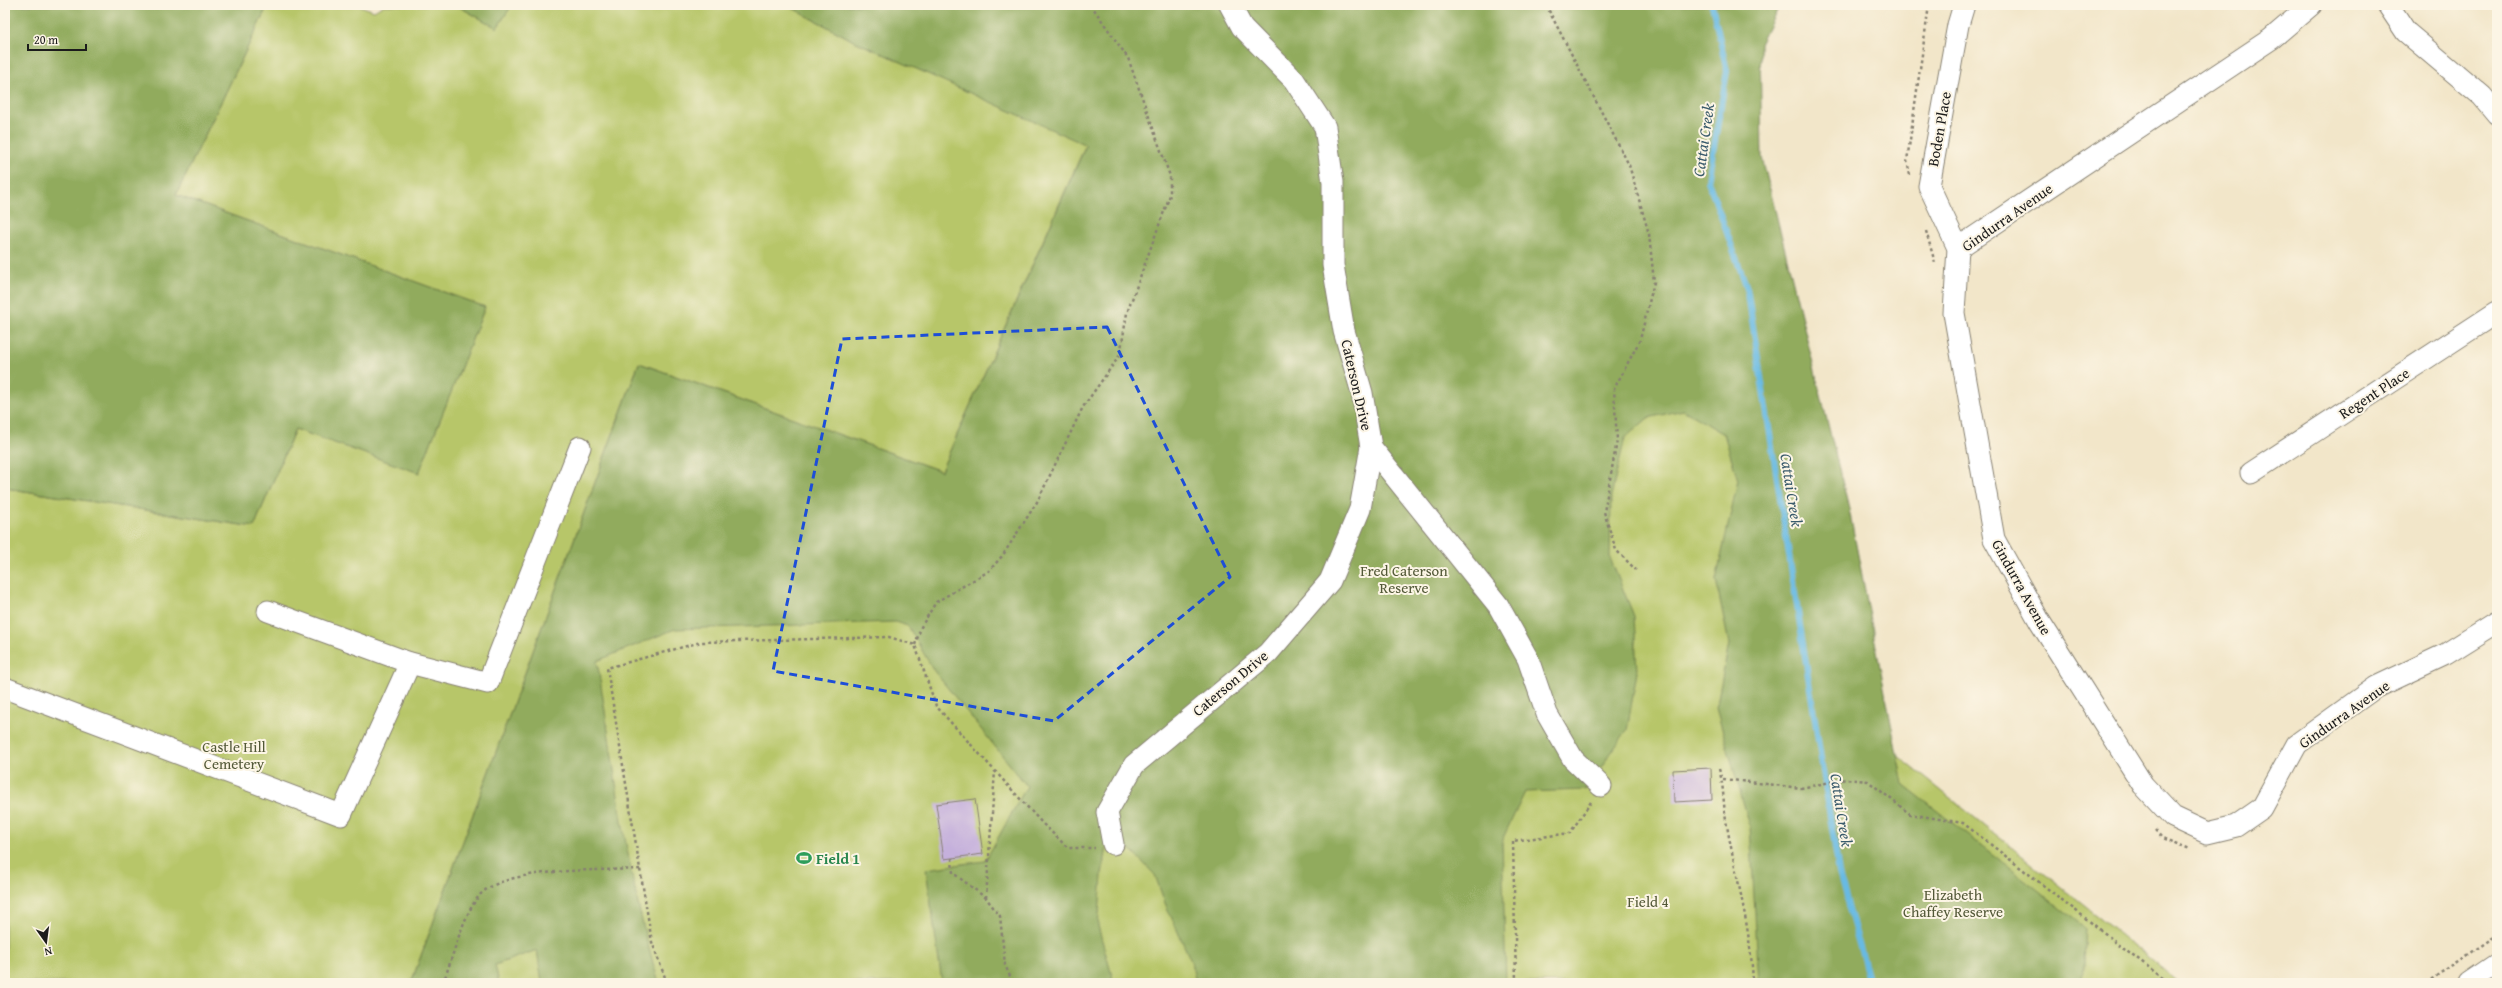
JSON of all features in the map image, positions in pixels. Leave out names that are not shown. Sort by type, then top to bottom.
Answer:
[{"type":"street","name":"Caterson Drive","points":[[1113,844],[1107,812],[1134,765],[1268,653],[1330,580],[1360,509],[1371,447],[1362,393],[1344,331],[1333,265],[1334,182],[1325,127],[1294,80],[1242,27],[1230,5]]},
{"type":"street","name":"Boden Place","points":[[1958,248],[1929,186],[1958,25],[1964,5]]},
{"type":"street","name":"Gindurra Avenue","points":[[2311,5],[2270,40],[1958,248],[1954,313],[1994,539],[2040,622],[2143,785],[2173,817],[2207,833],[2236,826],[2262,808],[2297,744],[2376,687],[2446,654],[2497,622]]},
{"type":"street","points":[[2388,5],[2406,32],[2482,96],[2497,114]]},
{"type":"street","name":"Regent Place","points":[[2251,473],[2497,312]]},
{"type":"street","points":[[268,611],[410,663],[488,683],[580,447]]},
{"type":"street","points":[[1371,447],[1498,605],[1528,659],[1547,714],[1569,753],[1573,759],[1601,786]]},
{"type":"street","points":[[5,688],[341,815],[410,663]]},
{"type":"street","points":[[2469,983],[2497,964]]},
{"type":"path","points":[[1091,5],[1128,58],[1170,176],[1170,195],[1128,313],[1120,355],[1083,407],[1037,502],[1003,555],[989,571],[936,602],[920,627],[915,645],[936,706],[1042,823],[1068,848],[1090,849],[1113,844]]},
{"type":"path","points":[[1546,5],[1629,165],[1649,234],[1654,282],[1640,340],[1614,389],[1617,441],[1604,512],[1616,550],[1636,570]]},
{"type":"path","points":[[1911,181],[1907,161],[1929,5]]},
{"type":"path","points":[[1924,227],[1935,257],[1935,271]]},
{"type":"path","points":[[667,983],[652,942],[607,668],[701,642],[888,637],[915,645]]},
{"type":"path","points":[[1719,769],[1723,779],[1726,819],[1744,902],[1753,983]]},
{"type":"path","points":[[986,898],[995,770]]},
{"type":"path","points":[[1723,779],[1801,788],[1846,779],[1868,781],[1910,814],[1963,823],[2169,983]]},
{"type":"path","points":[[1516,983],[1513,841],[1570,833],[1601,786]]},
{"type":"path","points":[[2152,826],[2162,838],[2192,849]]},
{"type":"path","points":[[952,858],[953,873],[986,898],[1000,916],[1005,965],[1014,983]]},
{"type":"path","points":[[443,983],[468,914],[479,895],[501,881],[531,874],[640,869]]},
{"type":"path","points":[[2427,983],[2497,935]]},
{"type":"highlighted area","points":[[1107,327],[1230,577],[1054,721],[773,671],[842,339]]},
{"type":"green space","points":[[5,5],[268,5],[176,195],[485,307],[419,473],[295,429],[254,527],[5,488]]},
{"type":"green space","name":"Castle Hill Cemetery","points":[[268,5],[358,5],[374,11],[384,5],[456,5],[497,27],[512,5],[787,5],[852,40],[1086,144],[941,471],[639,363],[411,983],[5,983],[5,488],[254,527],[295,429],[419,472],[485,307],[176,195]]},
{"type":"green space","points":[[456,5],[512,5],[497,28]]},
{"type":"green space","name":"Fred Caterson Reserve","points":[[787,5],[1780,5],[1760,44],[1762,157],[1849,509],[1903,784],[2085,927],[2082,983],[1759,983],[1750,826],[1716,708],[1729,644],[1716,580],[1738,480],[1724,434],[1683,410],[1648,418],[1625,438],[1611,496],[1610,558],[1634,616],[1637,672],[1627,730],[1585,790],[1525,792],[1502,840],[1506,983],[1196,983],[1191,961],[1165,903],[1155,875],[1131,850],[1119,844],[1107,847],[1102,875],[1098,926],[1114,983],[942,983],[926,869],[985,861],[1027,786],[934,671],[908,626],[895,622],[675,629],[597,661],[622,823],[638,903],[659,983],[542,983],[537,950],[495,965],[499,983],[411,983],[639,363],[941,471],[1086,145],[852,40]]},
{"type":"green space","name":"Fred Caterson Reserve","points":[[845,5],[1601,5],[1851,718],[2180,983],[432,983],[628,439],[978,567],[1141,113]]},
{"type":"building","points":[[1711,768],[1712,800],[1674,802],[1673,770]]},
{"type":"building","points":[[975,799],[983,854],[944,859],[936,804]]},
{"type":"waterway","name":"Cattai Creek","points":[[1712,5],[1727,71],[1708,181],[1747,288],[1839,873],[1870,983]]},
{"type":"place","name":"Field 1","points":[[804,858]]},
{"type":"park label","name":"Field 4","points":[[1648,901]]},
{"type":"park label","name":"Elizabeth Chaffey Reserve","points":[[1953,902]]}]
